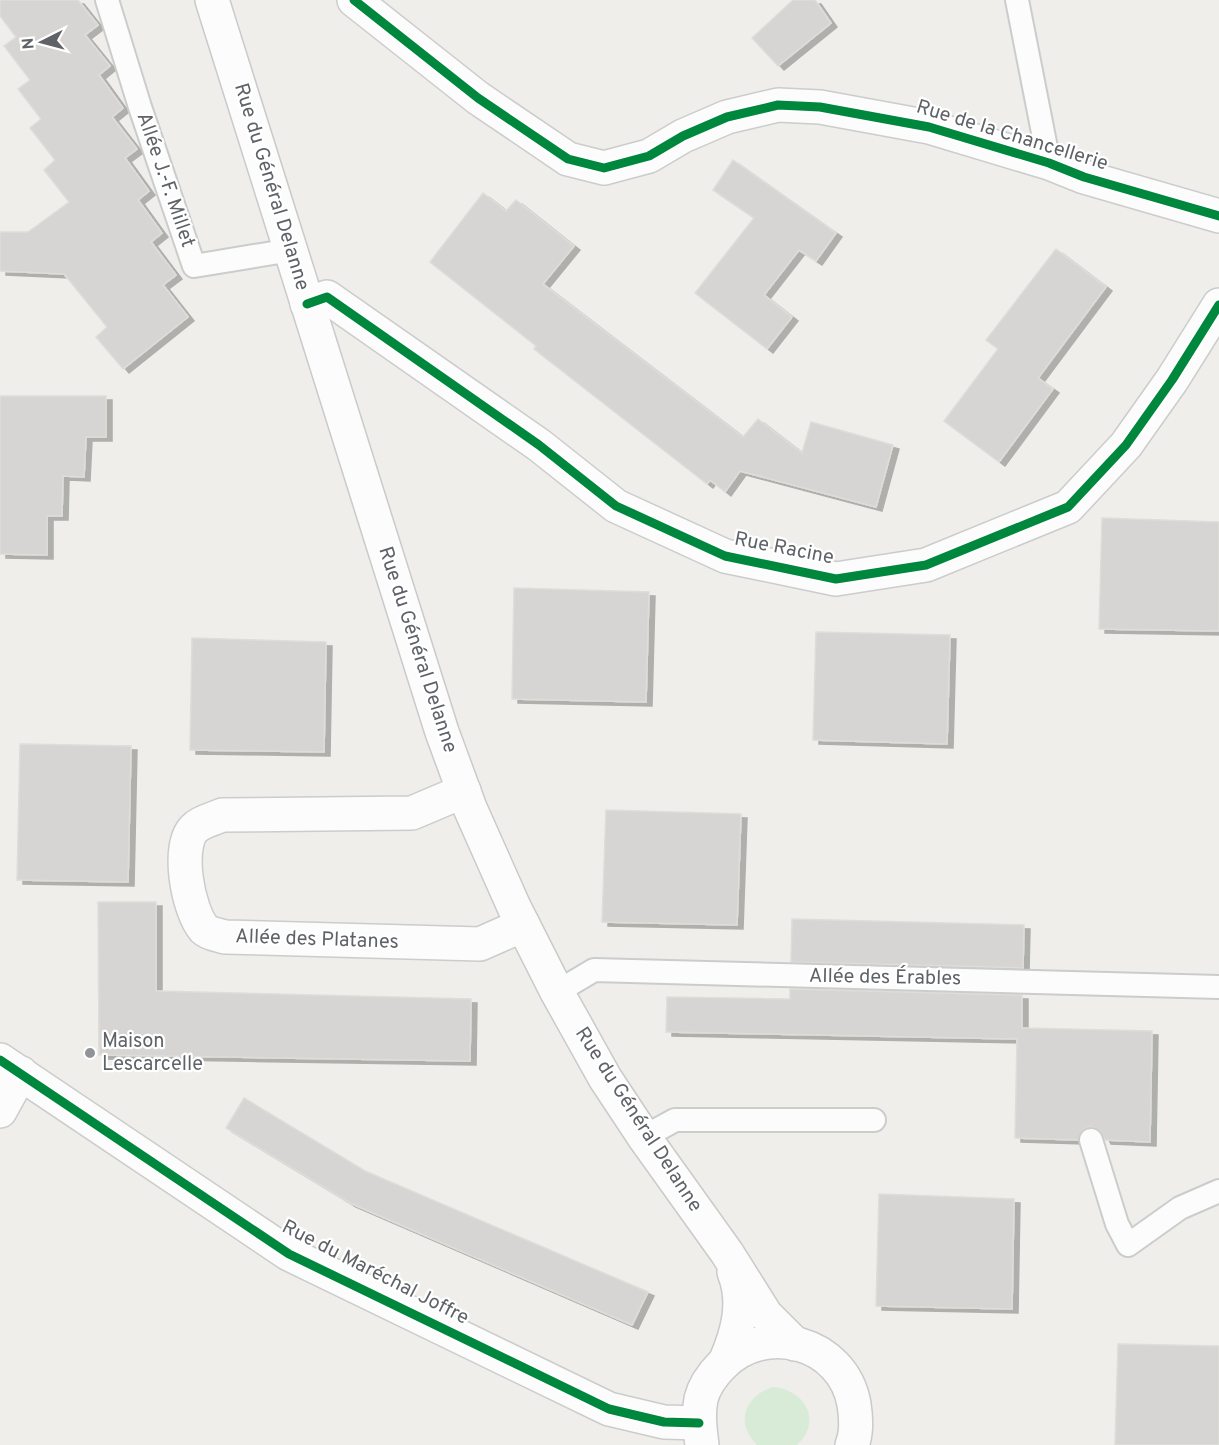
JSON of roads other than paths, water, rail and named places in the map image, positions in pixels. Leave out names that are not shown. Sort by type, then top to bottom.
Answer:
[{"type":"street","name":"Rue du Général Delanne","points":[[212,0],[442,732],[470,808],[523,925],[605,1078],[727,1253],[766,1315],[795,1344]]},
{"type":"street","name":"Rue de la Chancellerie","points":[[354,0],[478,98],[568,159],[595,166],[604,168],[649,156],[683,136],[728,117],[778,105],[820,107],[929,128],[1049,163],[1084,177],[1219,216]]},
{"type":"street","name":"Rue Racine","points":[[307,304],[327,297],[539,445],[616,506],[724,556],[836,579],[926,565],[1068,507],[1126,445],[1172,380],[1219,305]]},
{"type":"street","name":"Allée des Platanes","points":[[464,791],[412,813],[222,815],[195,827],[186,845],[187,890],[196,918],[206,931],[225,937],[480,944],[523,925]]},
{"type":"street","points":[[0,1111],[11,1066]]},
{"type":"street","name":"Rue du Maréchal Joffre","points":[[11,1066],[290,1254],[609,1409],[664,1422],[700,1434]]},
{"type":"street","name":"Rue du Général Delanne","points":[[725,1362],[736,1336],[740,1298],[739,1284],[727,1253]]},
{"type":"street","points":[[700,1434],[701,1397],[713,1374],[731,1355],[754,1344],[780,1341],[804,1345],[825,1356],[841,1373],[873,1445]]},
{"type":"street","points":[[852,1394],[856,1417],[852,1445]]},
{"type":"lane","name":"Allée J.-F. Millet","points":[[108,0],[140,108],[194,266],[291,250]]},
{"type":"lane","points":[[1017,0],[1049,163]]},
{"type":"lane","name":"Allée des Érables","points":[[557,992],[594,970],[1219,987]]},
{"type":"lane","points":[[644,1137],[675,1120],[874,1120]]},
{"type":"lane","points":[[1091,1140],[1117,1224],[1128,1245],[1180,1208],[1219,1191]]},
{"type":"place","name":"Maison Lescarcelle","points":[[90,1053]]}]
